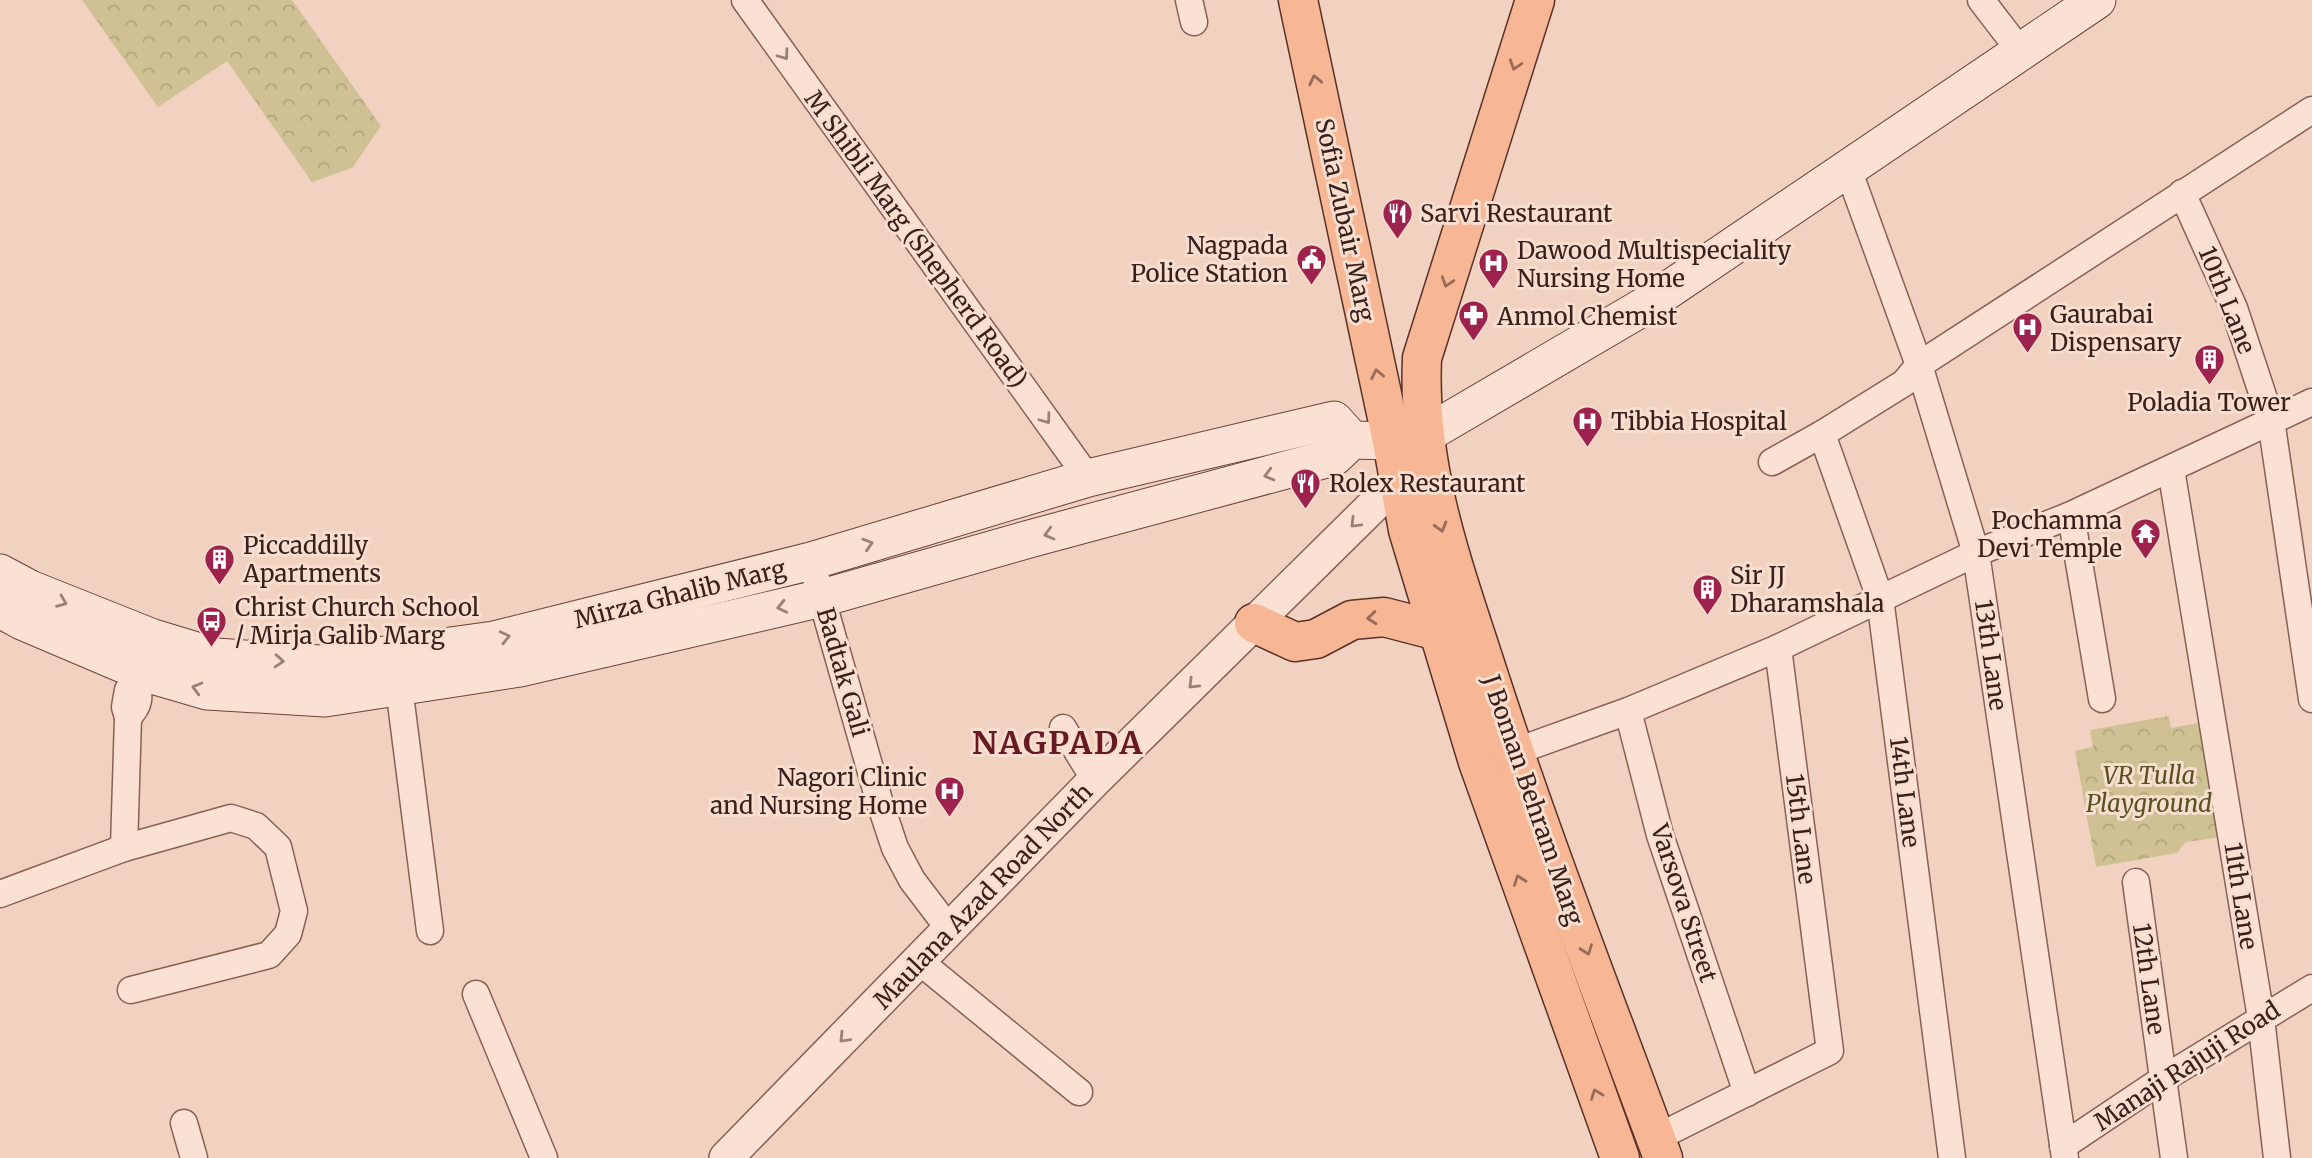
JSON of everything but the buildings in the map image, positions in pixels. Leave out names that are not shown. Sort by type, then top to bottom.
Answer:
[{"type":"main road","name":"Sofia Zubair Marg","points":[[1298,0],[1407,438]]},
{"type":"main road","points":[[1352,440],[1407,438],[1643,307],[2098,0]]},
{"type":"main road","points":[[1407,438],[1421,394],[1422,358],[1538,3]]},
{"type":"main road","name":"Mirza Ghalib Marg","points":[[0,573],[30,589],[153,638],[216,657],[319,664],[494,640],[811,561],[1088,478],[1335,420],[1352,440],[1334,457],[822,598],[520,668],[325,698],[207,691],[139,678],[0,609]]},
{"type":"main road","name":"J Boman Behram Marg","points":[[1407,438],[1415,478],[1439,523],[1514,752],[1659,1148]]},
{"type":"main road","name":"J Boman Behram Marg","points":[[1415,478],[1408,530],[1438,631],[1478,762],[1620,1158]]},
{"type":"main road","points":[[1254,623],[1295,642],[1316,639],[1352,620],[1384,617],[1438,631]]},
{"type":"street","name":"M Shibli Marg (Shepherd Road)","points":[[744,0],[1088,478]]},
{"type":"street","points":[[1981,0],[2021,52]]},
{"type":"street","points":[[1772,462],[1904,383],[1919,365],[2312,110]]},
{"type":"street","name":"13th Lane","points":[[1847,169],[1919,365],[1976,553],[2064,1152]]},
{"type":"street","name":"10th Lane","points":[[2182,193],[2234,308],[2271,420],[2312,699]]},
{"type":"street","points":[[1514,752],[1628,710],[1778,648],[1976,553],[2071,515],[2312,402]]},
{"type":"street","name":"14th Lane","points":[[1822,434],[1880,598],[1952,1158]]},
{"type":"street","name":"11th Lane","points":[[2171,469],[2261,1018],[2277,1158]]},
{"type":"street","name":"Maulana Azad Road North","points":[[726,1158],[1096,780],[1254,623],[1384,495],[1415,478]]},
{"type":"street","points":[[2071,515],[2102,699]]},
{"type":"street","name":"Badtak Gali","points":[[811,561],[878,800],[895,848],[912,880],[950,930]]},
{"type":"street","points":[[124,848],[128,717],[136,709],[139,678],[153,638]]},
{"type":"street","name":"15th Lane","points":[[1747,1093],[1830,1051],[1778,648]]},
{"type":"street","points":[[400,687],[430,931]]},
{"type":"street","name":"Varsova Street","points":[[1628,710],[1660,835],[1747,1093]]},
{"type":"street","points":[[1063,728],[1096,780]]},
{"type":"street","points":[[0,894],[124,848],[231,818],[256,826],[278,847],[294,911],[288,934],[269,955],[131,990]]},
{"type":"street","name":"12th Lane","points":[[2136,882],[2174,1158]]},
{"type":"street","points":[[919,961],[1079,1092]]},
{"type":"street","name":"Manaji Rajuji Road","points":[[2064,1152],[2163,1079],[2312,988]]},
{"type":"street","points":[[476,994],[544,1158]]},
{"type":"street","points":[[1659,1148],[1747,1093]]},
{"type":"street","points":[[184,1123],[194,1158]]},
{"type":"green space","points":[[82,0],[292,0],[381,126],[352,168],[312,182],[227,61],[158,107]]},
{"type":"green space","name":"VR Tulla Playground","points":[[2169,716],[2171,728],[2209,721],[2228,836],[2186,842],[2177,853],[2096,867],[2075,751],[2093,747],[2090,730]]},
{"type":"place","name":"Sarvi Restaurant","points":[[1397,240]]},
{"type":"place","name":"Nagpada Police Station","points":[[1311,286]]},
{"type":"place","name":"Dawood Multispeciality Nursing Home","points":[[1494,291]]},
{"type":"place","name":"Anmol Chemist","points":[[1474,343]]},
{"type":"place","name":"Gaurabai Dispensary","points":[[2027,355]]},
{"type":"place","name":"Poladia Tower","points":[[2209,387]]},
{"type":"place","name":"Tibbia Hospital","points":[[1588,448]]},
{"type":"place","name":"Rolex Restaurant","points":[[1306,510]]},
{"type":"place","name":"Pochamma Devi Temple","points":[[2145,561]]},
{"type":"place","name":"Piccaddilly Apartments","points":[[220,586]]},
{"type":"place","name":"Sir JJ Dharamshala","points":[[1707,616]]},
{"type":"place","name":"Christ Church School / Mirja Galib Marg","points":[[212,648]]},
{"type":"place","name":"Nagori Clinic and Nursing Home","points":[[950,818]]},
{"type":"district","name":"NAGPADA","points":[[1058,743]]}]
